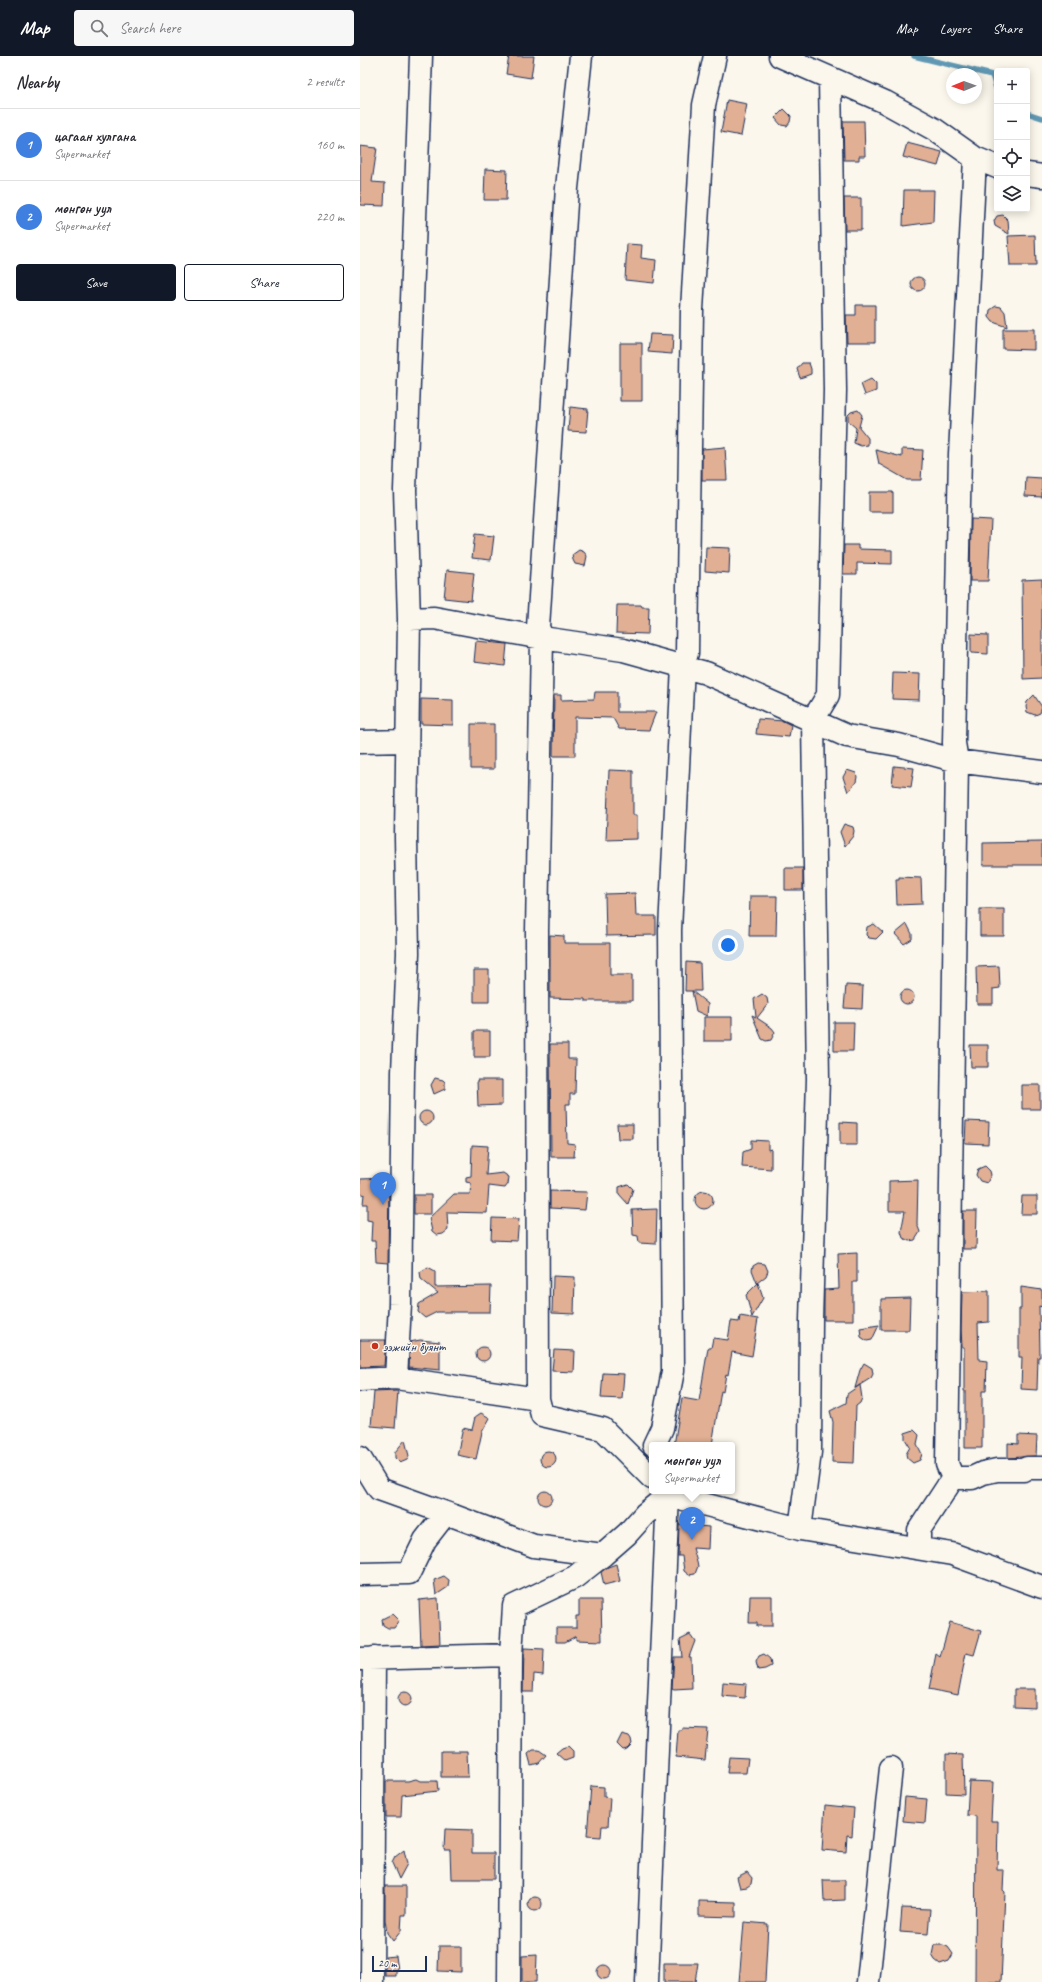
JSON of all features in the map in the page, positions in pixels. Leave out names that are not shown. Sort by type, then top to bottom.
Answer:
[{"type":"street","points":[[396,1378],[400,1304],[404,1072],[408,953],[407,741],[409,619],[405,490],[420,56]]},
{"type":"street","points":[[581,56],[566,204],[538,627],[542,638],[537,932],[538,1399],[542,1415],[603,1429],[647,1474]]},
{"type":"street","points":[[655,1442],[662,1428],[673,1371],[670,930],[683,666],[687,653],[692,310],[704,105],[715,56]]},
{"type":"street","points":[[780,56],[891,105],[934,129],[976,158],[994,166]]},
{"type":"street","points":[[800,1529],[810,1452],[811,1320],[818,1079],[813,720],[828,695],[835,390],[830,78]]},
{"type":"street","points":[[953,1478],[947,1464],[958,761],[954,743],[960,454],[976,158]]},
{"type":"street","points":[[1030,174],[1042,176]]},
{"type":"street","points":[[409,619],[434,618],[542,638],[623,650],[706,673],[847,736],[899,745],[958,761],[1042,772]]},
{"type":"street","points":[[360,742],[407,741]]},
{"type":"street","points":[[360,1380],[396,1378],[538,1399]]},
{"type":"street","points":[[360,1458],[380,1489],[534,1546],[603,1555]]},
{"type":"street","points":[[647,1474],[649,1464]]},
{"type":"street","points":[[953,1478],[972,1478],[983,1473],[997,1470],[1042,1468]]},
{"type":"street","points":[[919,1547],[919,1530],[953,1478]]},
{"type":"street","points":[[510,1982],[511,1655],[514,1606],[575,1576],[603,1555],[627,1534],[665,1494]]},
{"type":"street","points":[[647,1982],[666,1494]]},
{"type":"street","points":[[670,1494],[800,1529],[919,1547],[952,1554],[1042,1587]]},
{"type":"street","points":[[360,1574],[410,1573],[425,1540],[446,1513]]},
{"type":"street","points":[[372,1982],[367,1659],[511,1655]]},
{"type":"street","points":[[868,1982],[891,1768]]},
{"type":"building","points":[[509,56],[534,56],[531,78],[506,74]]},
{"type":"building","points":[[727,100],[747,104],[741,136],[721,132]]},
{"type":"building","points":[[784,109],[791,116],[790,122],[787,126],[781,125],[775,118]]},
{"type":"building","points":[[843,121],[864,121],[865,156],[859,156],[859,160],[844,160]]},
{"type":"building","points":[[907,143],[942,152],[938,166],[903,157]]},
{"type":"building","points":[[360,146],[377,148],[372,182],[385,183],[384,206],[360,205]]},
{"type":"building","points":[[485,169],[507,170],[506,200],[484,200]]},
{"type":"building","points":[[904,190],[934,190],[933,222],[903,226]]},
{"type":"building","points":[[844,198],[861,198],[861,230],[845,230]]},
{"type":"building","points":[[1003,215],[1008,220],[1009,234],[995,226],[994,221],[997,216]]},
{"type":"building","points":[[1035,235],[1036,266],[1010,266],[1008,236]]},
{"type":"building","points":[[627,244],[642,245],[641,258],[656,260],[654,283],[625,280]]},
{"type":"building","points":[[915,277],[921,277],[925,281],[925,287],[921,291],[915,291],[911,287],[911,281]]},
{"type":"building","points":[[856,305],[875,305],[875,342],[847,342],[846,315],[856,315]]},
{"type":"building","points":[[996,306],[1001,307],[1005,312],[1007,327],[993,322],[989,317],[990,310]]},
{"type":"building","points":[[1003,329],[1034,329],[1034,350],[1003,349]]},
{"type":"building","points":[[650,334],[673,335],[672,354],[648,352]]},
{"type":"building","points":[[620,343],[642,343],[642,401],[620,401]]},
{"type":"building","points":[[802,363],[809,363],[811,374],[800,378],[797,369]]},
{"type":"building","points":[[871,379],[876,384],[876,391],[865,395],[861,384]]},
{"type":"building","points":[[570,407],[588,409],[586,432],[568,431]]},
{"type":"building","points":[[858,410],[862,415],[859,427],[868,438],[868,445],[861,446],[854,443],[856,428],[848,421],[848,415],[851,412]]},
{"type":"building","points":[[725,447],[727,480],[702,480],[702,449]]},
{"type":"building","points":[[902,449],[923,450],[921,480],[907,480],[879,464],[876,450],[902,457]]},
{"type":"building","points":[[1026,477],[1042,478],[1042,497],[1025,496]]},
{"type":"building","points":[[869,492],[893,492],[893,512],[869,512]]},
{"type":"building","points":[[971,519],[991,520],[988,581],[970,581]]},
{"type":"building","points":[[475,534],[494,536],[491,560],[472,558]]},
{"type":"building","points":[[844,545],[858,545],[858,549],[892,550],[892,564],[857,563],[857,574],[843,574]]},
{"type":"building","points":[[706,547],[730,548],[729,573],[705,571]]},
{"type":"building","points":[[579,550],[584,552],[587,556],[585,566],[575,564],[573,560],[572,555]]},
{"type":"building","points":[[447,570],[474,573],[471,601],[444,598]]},
{"type":"building","points":[[1042,579],[1042,678],[1023,679],[1022,580]]},
{"type":"building","points":[[617,605],[641,605],[642,607],[649,607],[648,634],[616,633]]},
{"type":"building","points":[[971,634],[988,635],[988,654],[971,653]]},
{"type":"building","points":[[476,641],[507,644],[505,666],[474,662]]},
{"type":"building","points":[[893,673],[920,674],[919,700],[892,699]]},
{"type":"building","points":[[595,692],[617,692],[617,712],[656,712],[649,730],[619,729],[613,718],[575,717],[575,756],[553,756],[554,695],[561,695],[561,700],[594,699]]},
{"type":"building","points":[[1034,695],[1042,707],[1040,713],[1035,715],[1027,712],[1026,707],[1027,702]]},
{"type":"building","points":[[421,699],[453,700],[453,725],[421,724]]},
{"type":"building","points":[[758,719],[783,721],[791,725],[789,737],[756,734]]},
{"type":"building","points":[[471,724],[494,724],[494,769],[471,769]]},
{"type":"building","points":[[894,766],[914,768],[911,787],[892,785]]},
{"type":"building","points":[[609,770],[633,771],[633,815],[637,815],[637,839],[606,840]]},
{"type":"building","points":[[847,770],[856,773],[857,777],[856,782],[848,792],[843,777]]},
{"type":"building","points":[[844,824],[853,827],[854,831],[853,836],[845,846],[840,832]]},
{"type":"building","points":[[1042,842],[1042,865],[983,865],[983,843]]},
{"type":"building","points":[[785,868],[803,868],[803,890],[785,890]]},
{"type":"building","points":[[899,877],[921,878],[922,904],[897,905],[896,879],[899,879]]},
{"type":"building","points":[[635,893],[636,916],[656,916],[656,935],[606,936],[605,894]]},
{"type":"building","points":[[750,896],[777,896],[776,936],[749,936]]},
{"type":"building","points":[[980,909],[1004,909],[1004,936],[980,936]]},
{"type":"building","points":[[874,924],[883,932],[876,939],[869,938],[866,935],[867,927]]},
{"type":"building","points":[[907,924],[912,934],[912,939],[904,944],[895,934]]},
{"type":"building","points":[[550,935],[564,936],[564,943],[610,943],[610,975],[632,975],[632,1001],[585,1001],[585,999],[550,998]]},
{"type":"building","points":[[686,962],[700,963],[701,991],[685,991]]},
{"type":"building","points":[[999,966],[1000,988],[993,989],[993,1004],[977,1004],[976,967]]},
{"type":"building","points":[[474,970],[489,970],[489,1002],[474,1002]]},
{"type":"building","points":[[846,985],[863,986],[862,1009],[844,1008]]},
{"type":"building","points":[[904,990],[910,990],[914,994],[914,1000],[910,1004],[904,1004],[900,1000],[900,994]]},
{"type":"building","points":[[692,991],[708,1004],[707,1016],[696,1011]]},
{"type":"building","points":[[762,994],[767,998],[768,1004],[757,1018],[772,1028],[775,1032],[771,1040],[766,1041],[762,1039],[752,1015],[756,1017],[754,999]]},
{"type":"building","points":[[704,1017],[732,1017],[732,1041],[704,1041]]},
{"type":"building","points":[[834,1022],[854,1022],[853,1051],[834,1051]]},
{"type":"building","points":[[474,1031],[490,1031],[490,1057],[474,1057]]},
{"type":"building","points":[[550,1044],[568,1044],[568,1059],[576,1059],[575,1094],[570,1094],[570,1104],[566,1104],[567,1143],[575,1144],[574,1157],[551,1157]]},
{"type":"building","points":[[970,1045],[988,1045],[988,1067],[971,1067]]},
{"type":"building","points":[[435,1078],[445,1082],[445,1089],[434,1094],[431,1085]]},
{"type":"building","points":[[477,1080],[502,1080],[502,1105],[478,1106]]},
{"type":"building","points":[[1022,1085],[1040,1085],[1040,1109],[1022,1109]]},
{"type":"building","points":[[423,1111],[429,1111],[433,1115],[433,1121],[429,1125],[423,1125],[419,1121],[419,1115]]},
{"type":"building","points":[[966,1121],[989,1122],[988,1144],[965,1143]]},
{"type":"building","points":[[840,1122],[857,1123],[857,1145],[840,1145]]},
{"type":"building","points":[[617,1124],[633,1124],[633,1139],[618,1139]]},
{"type":"building","points":[[751,1140],[768,1141],[768,1150],[771,1149],[771,1169],[742,1167],[743,1152],[751,1149]]},
{"type":"building","points":[[472,1145],[488,1146],[486,1175],[503,1173],[509,1177],[508,1184],[505,1188],[489,1186],[487,1213],[447,1212],[448,1230],[443,1234],[437,1235],[432,1231],[429,1218],[454,1194],[470,1194],[471,1183],[466,1182],[466,1177],[471,1176]]},
{"type":"building","points":[[985,1166],[990,1171],[991,1175],[987,1183],[980,1181],[976,1175],[978,1169]]},
{"type":"building","points":[[389,1178],[388,1263],[376,1262],[375,1241],[371,1241],[372,1221],[367,1220],[367,1204],[363,1204],[364,1194],[360,1195],[360,1179]]},
{"type":"building","points":[[918,1180],[917,1224],[920,1232],[915,1240],[909,1241],[903,1238],[901,1232],[905,1211],[889,1211],[889,1181]]},
{"type":"building","points":[[628,1184],[633,1189],[628,1204],[619,1194],[619,1187]]},
{"type":"building","points":[[550,1191],[587,1192],[585,1210],[550,1208]]},
{"type":"building","points":[[704,1191],[710,1194],[713,1200],[710,1206],[704,1209],[698,1206],[695,1200],[698,1194]]},
{"type":"building","points":[[414,1195],[431,1195],[431,1214],[414,1214]]},
{"type":"building","points":[[1022,1196],[1037,1196],[1037,1214],[1021,1214]]},
{"type":"building","points":[[657,1209],[656,1244],[639,1243],[638,1236],[633,1235],[632,1210]]},
{"type":"building","points":[[963,1211],[977,1211],[976,1249],[963,1249]]},
{"type":"building","points":[[492,1218],[519,1219],[517,1241],[491,1240]]},
{"type":"building","points":[[857,1253],[857,1282],[853,1282],[853,1320],[824,1320],[824,1290],[839,1289],[838,1254]]},
{"type":"building","points":[[758,1263],[765,1264],[768,1271],[766,1276],[757,1283],[752,1270],[753,1266]]},
{"type":"building","points":[[428,1267],[435,1271],[435,1287],[491,1286],[490,1312],[437,1312],[425,1318],[418,1312],[419,1304],[438,1293],[421,1279],[420,1272]]},
{"type":"building","points":[[553,1276],[575,1277],[574,1314],[552,1313]]},
{"type":"building","points":[[758,1283],[763,1298],[752,1317],[746,1295]]},
{"type":"building","points":[[1021,1287],[1042,1290],[1042,1307],[1039,1306],[1040,1357],[1038,1357],[1037,1390],[1021,1389],[1022,1357],[1019,1357],[1019,1309],[1021,1309]]},
{"type":"building","points":[[989,1291],[989,1322],[978,1323],[979,1360],[987,1361],[986,1391],[982,1391],[982,1448],[965,1448],[964,1347],[962,1347],[961,1329],[962,1292]]},
{"type":"building","points":[[910,1298],[909,1330],[881,1330],[881,1299]]},
{"type":"building","points":[[740,1316],[758,1319],[752,1356],[732,1352],[728,1375],[726,1374],[723,1392],[721,1391],[712,1442],[675,1442],[682,1398],[699,1401],[708,1348],[711,1348],[713,1338],[728,1340],[731,1321],[739,1322]]},
{"type":"building","points":[[879,1325],[872,1340],[867,1341],[861,1337],[860,1328]]},
{"type":"building","points":[[360,1340],[386,1340],[384,1366],[360,1367]]},
{"type":"building","points":[[420,1340],[440,1342],[440,1370],[409,1367],[410,1342]]},
{"type":"building","points":[[480,1347],[486,1347],[490,1351],[490,1357],[486,1361],[480,1361],[476,1357],[476,1351]]},
{"type":"building","points":[[554,1350],[575,1351],[574,1372],[552,1371]]},
{"type":"building","points":[[864,1363],[872,1368],[873,1374],[871,1378],[855,1388],[860,1370]]},
{"type":"building","points":[[603,1373],[624,1374],[622,1399],[601,1398]]},
{"type":"building","points":[[860,1385],[862,1398],[860,1403],[856,1406],[854,1463],[832,1462],[833,1422],[830,1411],[846,1403],[847,1394]]},
{"type":"building","points":[[398,1391],[395,1428],[371,1426],[374,1392]]},
{"type":"building","points":[[481,1413],[490,1418],[482,1432],[476,1459],[457,1455],[463,1428],[472,1430],[475,1417]]},
{"type":"building","points":[[914,1430],[919,1435],[917,1444],[922,1454],[920,1460],[913,1463],[907,1458],[906,1454],[910,1447],[905,1439],[905,1433]]},
{"type":"building","points":[[1018,1435],[1037,1436],[1036,1456],[1008,1458],[1008,1443],[1018,1444]]},
{"type":"building","points":[[405,1440],[409,1456],[407,1460],[400,1463],[395,1458],[395,1452]]},
{"type":"building","points":[[545,1451],[551,1451],[556,1456],[554,1465],[551,1467],[545,1467],[540,1462],[540,1456]]},
{"type":"building","points":[[542,1491],[548,1491],[552,1495],[552,1501],[548,1505],[542,1505],[538,1501],[538,1495]]},
{"type":"building","points":[[679,1524],[709,1527],[708,1549],[693,1548],[698,1566],[695,1574],[689,1575],[684,1571],[682,1556],[678,1556]]},
{"type":"building","points":[[616,1564],[620,1581],[604,1585],[601,1572]]},
{"type":"building","points":[[444,1576],[449,1580],[448,1587],[436,1595],[434,1580]]},
{"type":"building","points":[[750,1596],[772,1596],[772,1626],[757,1626],[757,1623],[749,1623]]},
{"type":"building","points":[[438,1598],[440,1644],[421,1645],[419,1600]]},
{"type":"building","points":[[579,1600],[601,1600],[602,1641],[576,1640],[576,1636],[565,1642],[556,1642],[556,1628],[576,1628],[576,1616],[579,1616]]},
{"type":"building","points":[[392,1614],[399,1621],[394,1628],[388,1628],[383,1625],[382,1619]]},
{"type":"building","points":[[950,1622],[981,1631],[974,1655],[966,1653],[958,1695],[929,1689],[936,1654],[940,1657]]},
{"type":"building","points":[[690,1634],[695,1641],[689,1657],[691,1657],[692,1688],[674,1689],[672,1688],[674,1657],[682,1657],[680,1639]]},
{"type":"building","points":[[524,1648],[544,1649],[543,1675],[534,1674],[533,1692],[523,1692]]},
{"type":"building","points":[[764,1654],[770,1659],[771,1666],[758,1670],[756,1662],[759,1656]]},
{"type":"building","points":[[723,1682],[746,1684],[745,1698],[722,1696]]},
{"type":"building","points":[[1014,1689],[1035,1689],[1035,1708],[1014,1707]]},
{"type":"building","points":[[402,1692],[408,1692],[412,1696],[412,1702],[408,1706],[402,1706],[398,1702],[398,1696]]},
{"type":"building","points":[[682,1728],[708,1729],[705,1760],[676,1757],[678,1730],[682,1730]]},
{"type":"building","points":[[622,1734],[629,1736],[632,1744],[627,1749],[623,1750],[617,1744]]},
{"type":"building","points":[[568,1746],[573,1751],[573,1758],[565,1761],[556,1753],[562,1748]]},
{"type":"building","points":[[533,1750],[539,1750],[546,1755],[539,1763],[531,1765],[528,1754]]},
{"type":"building","points":[[441,1751],[467,1751],[468,1777],[441,1777]]},
{"type":"building","points":[[946,1754],[963,1755],[964,1794],[946,1793]]},
{"type":"building","points":[[729,1757],[748,1758],[746,1773],[727,1773]]},
{"type":"building","points":[[416,1779],[420,1781],[437,1781],[438,1791],[402,1795],[401,1817],[386,1817],[386,1781],[408,1781]]},
{"type":"building","points":[[969,1781],[993,1782],[991,1821],[998,1821],[997,1870],[1004,1870],[1003,1890],[1005,1892],[1001,1982],[975,1982],[976,1816],[967,1815]]},
{"type":"building","points":[[591,1786],[604,1787],[604,1797],[610,1798],[608,1826],[602,1826],[601,1837],[587,1836]]},
{"type":"building","points":[[905,1797],[927,1799],[925,1823],[903,1821]]},
{"type":"building","points":[[825,1805],[854,1808],[852,1836],[847,1835],[846,1852],[822,1850]]},
{"type":"building","points":[[445,1829],[472,1830],[472,1853],[494,1853],[494,1879],[451,1879],[450,1850],[444,1850]]},
{"type":"building","points":[[404,1850],[407,1864],[399,1879],[392,1863],[395,1857]]},
{"type":"building","points":[[747,1872],[752,1878],[751,1884],[747,1887],[740,1888],[737,1877]]},
{"type":"building","points":[[823,1880],[845,1880],[845,1900],[824,1901]]},
{"type":"building","points":[[385,1886],[406,1886],[406,1915],[402,1915],[401,1931],[393,1941],[387,1933],[385,1920]]},
{"type":"building","points":[[532,1897],[538,1897],[542,1901],[542,1907],[538,1911],[532,1911],[528,1907],[528,1901]]},
{"type":"building","points":[[699,1901],[736,1902],[736,1917],[699,1916]]},
{"type":"building","points":[[902,1908],[930,1909],[928,1934],[900,1932]]},
{"type":"building","points":[[744,1922],[768,1924],[765,1982],[739,1982]]},
{"type":"building","points":[[934,1945],[943,1945],[948,1947],[953,1954],[949,1961],[940,1964],[935,1960],[932,1955]]},
{"type":"building","points":[[439,1946],[461,1946],[461,1972],[438,1971]]},
{"type":"building","points":[[537,1955],[536,1982],[522,1982],[522,1956]]},
{"type":"building","points":[[396,1956],[398,1970],[396,1971],[396,1976],[385,1976],[385,1957]]},
{"type":"building","points":[[664,1963],[698,1963],[695,1982],[664,1982]]},
{"type":"building","points":[[601,1965],[607,1965],[611,1969],[611,1975],[607,1979],[601,1979],[597,1975],[597,1969]]},
{"type":"waterway","points":[[914,56],[992,75],[994,81]]},
{"type":"waterway","points":[[1030,114],[1042,118]]},
{"type":"place","name":"цагаан хулгана","points":[[383,1205]]},
{"type":"place","name":"ээжийн буянт","points":[[375,1346]]},
{"type":"place","name":"мөнгөн уул","points":[[692,1540]]}]
